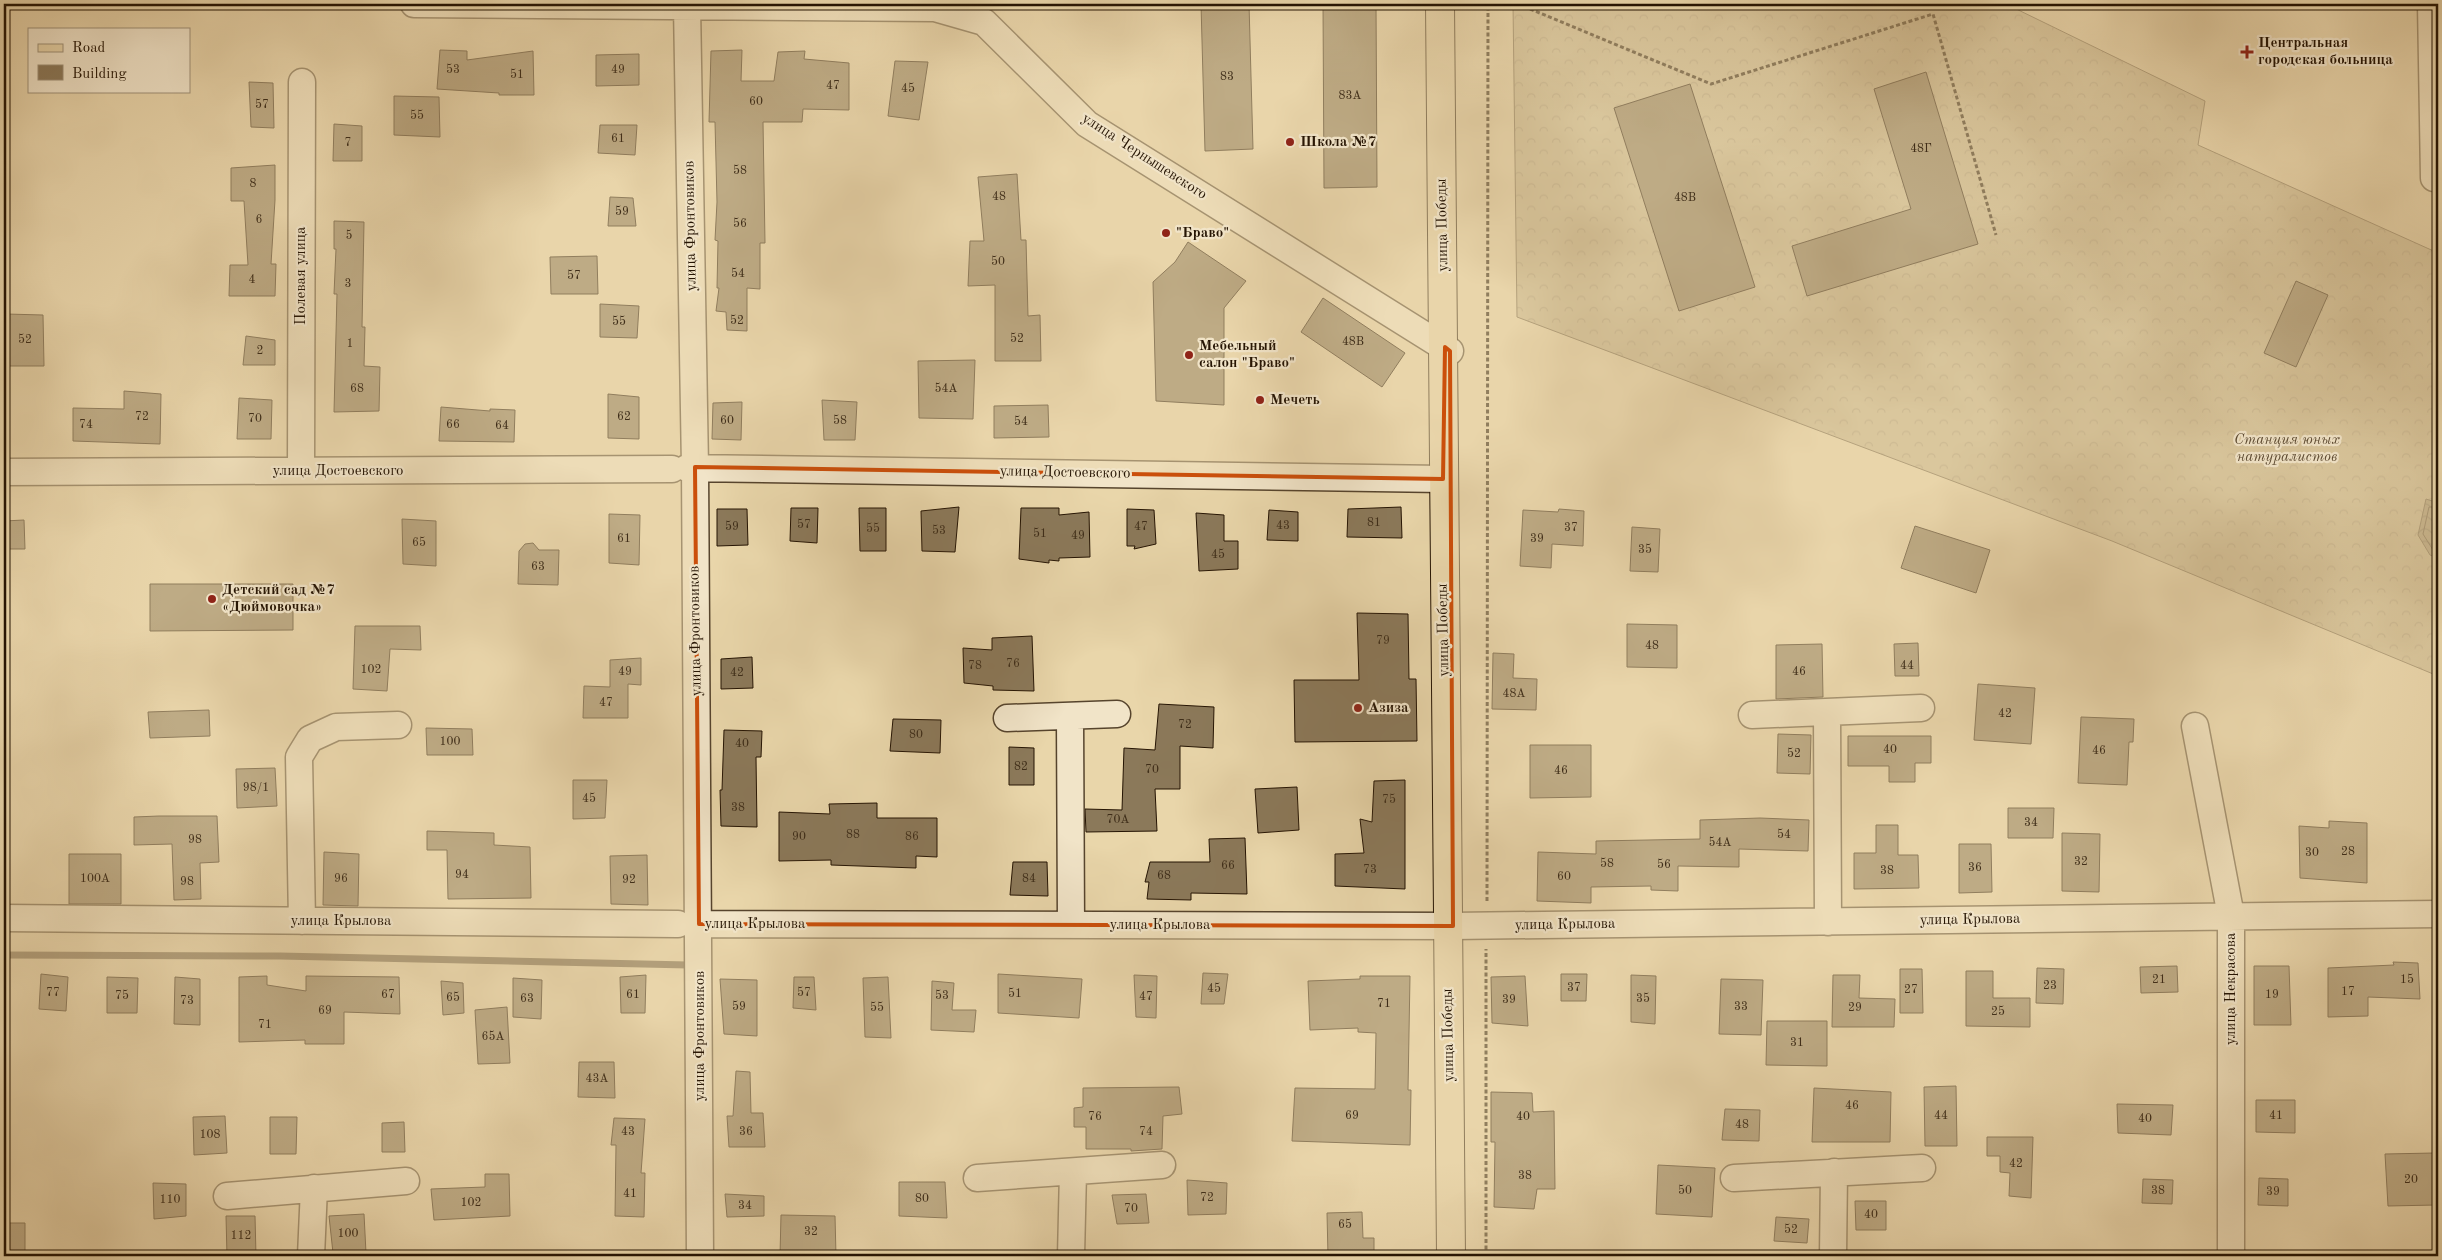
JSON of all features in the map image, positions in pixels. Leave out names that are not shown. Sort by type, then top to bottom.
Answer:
[{"type":"main road","name":"улица Победы","points":[[1440,4],[1447,349],[1443,479],[1456,1256]]},
{"type":"main road","name":"улица Победы","points":[[1446,4],[1451,1256]]},
{"type":"street","name":"улица Чернышевского","points":[[414,4],[935,8],[984,22],[1087,124],[1447,349]]},
{"type":"street","points":[[2431,4],[2434,178]]},
{"type":"street","name":"улица Фронтовиков","points":[[687,6],[685,468],[690,924],[700,1256]]},
{"type":"street","name":"Полевая улица","points":[[301,471],[302,82]]},
{"type":"street","name":"улица Достоевского","points":[[4,472],[685,468],[1443,479]]},
{"type":"street","points":[[1752,715],[1921,708]]},
{"type":"street","points":[[1827,712],[1828,922]]},
{"type":"street","points":[[1007,718],[1117,714]]},
{"type":"street","points":[[1070,716],[1071,925]]},
{"type":"street","points":[[302,921],[300,757],[310,739],[336,727],[398,726]]},
{"type":"street","name":"улица Некрасова","points":[[2195,726],[2230,916],[2232,1256]]},
{"type":"street","name":"улица Крылова","points":[[4,918],[690,924],[1486,926],[2438,914]]},
{"type":"street","points":[[976,1178],[1162,1165]]},
{"type":"street","points":[[1734,1178],[1922,1168]]},
{"type":"street","points":[[1071,1256],[1073,1172]]},
{"type":"street","points":[[1834,1172],[1834,1256]]},
{"type":"street","points":[[227,1196],[406,1181]]},
{"type":"street","points":[[311,1256],[314,1188]]},
{"type":"path","points":[[1486,1256],[1488,4]]},
{"type":"path","points":[[1518,4],[1711,84],[1933,14],[1996,235]]},
{"type":"highlighted area","points":[[1445,347],[1450,351],[1453,926],[699,924],[695,467],[1443,479]]},
{"type":"green space","name":"Станция юных натуралистов","points":[[1513,4],[2006,4],[2205,101],[2198,145],[2438,253],[2438,676],[2112,541],[1517,317]]},
{"type":"water","points":[[2426,499],[2438,503],[2438,558],[2430,555],[2418,535]]},
{"type":"building","points":[[1201,4],[1249,4],[1253,149],[1205,151]]},
{"type":"building","points":[[1323,4],[1376,4],[1377,187],[1324,188]]},
{"type":"building","points":[[440,50],[467,51],[467,60],[533,51],[534,95],[499,95],[499,93],[437,89]]},
{"type":"building","points":[[742,50],[741,81],[774,81],[778,52],[805,51],[804,59],[849,63],[849,110],[803,109],[802,122],[763,122],[765,243],[760,243],[760,289],[747,288],[747,331],[727,330],[726,312],[716,311],[719,288],[717,288],[718,241],[715,240],[717,202],[715,122],[709,122],[711,51]]},
{"type":"building","points":[[639,54],[639,85],[596,86],[596,55]]},
{"type":"building","points":[[895,61],[928,62],[919,120],[888,116]]},
{"type":"building","points":[[1926,72],[1978,244],[1807,296],[1792,246],[1911,209],[1874,89]]},
{"type":"building","points":[[249,82],[273,83],[274,128],[251,127]]},
{"type":"building","points":[[1690,84],[1755,287],[1679,311],[1614,108]]},
{"type":"building","points":[[394,96],[439,97],[440,137],[394,135]]},
{"type":"building","points":[[334,124],[362,126],[362,161],[333,161]]},
{"type":"building","points":[[600,125],[637,125],[635,155],[598,153]]},
{"type":"building","points":[[275,165],[271,264],[276,264],[275,296],[229,296],[230,265],[248,265],[244,201],[231,201],[231,168]]},
{"type":"building","points":[[1017,174],[1021,240],[1026,240],[1028,316],[1040,315],[1041,361],[995,361],[995,285],[968,286],[970,241],[984,241],[978,177]]},
{"type":"building","points":[[610,197],[633,198],[636,226],[608,226]]},
{"type":"building","points":[[334,221],[364,222],[362,327],[365,327],[364,366],[380,367],[379,411],[334,412],[337,294],[334,294],[336,249],[334,249]]},
{"type":"building","name":"Мебельный салон \"Браво\"","points":[[1188,242],[1246,281],[1224,308],[1224,405],[1156,401],[1153,282],[1175,262]]},
{"type":"building","points":[[597,256],[598,294],[551,294],[550,257]]},
{"type":"building","points":[[2296,281],[2328,295],[2296,367],[2264,353]]},
{"type":"building","points":[[1323,298],[1405,353],[1382,387],[1301,332]]},
{"type":"building","points":[[600,304],[639,306],[637,338],[600,337]]},
{"type":"building","points":[[6,314],[43,315],[44,366],[8,366]]},
{"type":"building","points":[[246,336],[275,340],[275,365],[243,365]]},
{"type":"building","points":[[975,360],[973,419],[919,418],[918,361]]},
{"type":"building","points":[[124,391],[161,394],[160,444],[73,441],[73,408],[124,409]]},
{"type":"building","points":[[608,394],[639,397],[639,439],[608,438]]},
{"type":"building","points":[[239,398],[272,400],[271,439],[237,439]]},
{"type":"building","points":[[822,400],[857,402],[855,440],[824,440]]},
{"type":"building","points":[[742,402],[741,440],[712,439],[713,403]]},
{"type":"building","points":[[1048,405],[1049,437],[994,438],[994,406]]},
{"type":"building","points":[[441,407],[490,411],[490,409],[515,410],[514,442],[439,441]]},
{"type":"building","points":[[959,507],[955,552],[922,551],[921,511]]},
{"type":"building","points":[[1401,507],[1402,538],[1347,537],[1348,509]]},
{"type":"building","points":[[791,508],[818,508],[817,543],[790,541]]},
{"type":"building","points":[[859,508],[886,508],[886,551],[860,551]]},
{"type":"building","points":[[1021,508],[1059,508],[1059,515],[1089,512],[1090,557],[1059,558],[1059,561],[1049,560],[1049,563],[1019,559]]},
{"type":"building","points":[[717,509],[747,509],[748,545],[717,546]]},
{"type":"building","points":[[1127,509],[1154,510],[1156,544],[1134,549],[1135,546],[1127,546]]},
{"type":"building","points":[[1559,509],[1584,511],[1583,546],[1552,544],[1551,568],[1520,566],[1523,510],[1558,512]]},
{"type":"building","points":[[1269,510],[1298,512],[1298,541],[1267,540]]},
{"type":"building","points":[[1196,513],[1224,515],[1224,541],[1238,541],[1238,569],[1199,571]]},
{"type":"building","points":[[609,514],[640,515],[639,565],[609,563]]},
{"type":"building","points":[[402,519],[436,521],[436,566],[403,564]]},
{"type":"building","points":[[24,520],[25,549],[4,549],[4,521]]},
{"type":"building","points":[[1915,526],[1990,550],[1976,593],[1901,568]]},
{"type":"building","points":[[1632,527],[1660,529],[1658,572],[1630,571]]},
{"type":"building","points":[[533,543],[539,550],[559,550],[558,585],[518,584],[519,551],[525,544]]},
{"type":"building","points":[[150,584],[293,584],[293,630],[150,631]]},
{"type":"building","points":[[1357,613],[1408,614],[1409,679],[1416,679],[1417,741],[1295,742],[1294,680],[1359,680]]},
{"type":"building","points":[[1627,624],[1677,625],[1677,668],[1627,667]]},
{"type":"building","points":[[355,626],[420,626],[421,650],[390,649],[387,691],[353,689]]},
{"type":"building","points":[[1032,636],[1034,691],[993,690],[993,686],[964,683],[963,648],[992,650],[992,638]]},
{"type":"building","points":[[1918,643],[1919,676],[1895,676],[1894,644]]},
{"type":"building","points":[[1822,644],[1823,697],[1776,699],[1776,645]]},
{"type":"building","points":[[1493,653],[1514,654],[1513,678],[1537,679],[1536,710],[1492,709]]},
{"type":"building","points":[[752,657],[753,688],[721,689],[721,659]]},
{"type":"building","points":[[641,658],[641,685],[628,684],[628,718],[583,718],[584,686],[610,687],[610,660]]},
{"type":"building","points":[[1978,684],[2035,688],[2031,744],[1974,740]]},
{"type":"building","points":[[1159,704],[1214,707],[1213,748],[1180,746],[1180,789],[1155,789],[1157,831],[1086,832],[1085,809],[1122,810],[1124,748],[1155,750]]},
{"type":"building","points":[[209,710],[210,736],[150,738],[148,712]]},
{"type":"building","points":[[2081,717],[2134,719],[2133,742],[2129,742],[2127,785],[2078,783]]},
{"type":"building","points":[[893,719],[941,720],[940,753],[890,751]]},
{"type":"building","points":[[426,728],[472,729],[473,755],[427,755]]},
{"type":"building","points":[[724,730],[762,731],[761,757],[756,757],[757,827],[721,826],[720,790],[722,790]]},
{"type":"building","points":[[1778,734],[1811,735],[1810,774],[1777,773]]},
{"type":"building","points":[[1848,736],[1931,736],[1931,763],[1915,763],[1915,782],[1889,782],[1889,766],[1848,766]]},
{"type":"building","points":[[1530,745],[1591,745],[1591,797],[1530,798]]},
{"type":"building","points":[[1009,747],[1034,748],[1034,785],[1009,785]]},
{"type":"building","points":[[275,768],[277,806],[237,808],[236,769]]},
{"type":"building","points":[[573,780],[607,780],[605,818],[573,819]]},
{"type":"building","points":[[1405,780],[1405,889],[1335,886],[1335,854],[1364,853],[1360,819],[1372,822],[1374,781]]},
{"type":"building","points":[[1297,787],[1299,830],[1258,833],[1255,789]]},
{"type":"building","points":[[877,803],[877,818],[937,818],[937,857],[916,856],[916,868],[831,865],[831,860],[779,861],[779,812],[830,814],[829,804]]},
{"type":"building","points":[[2008,808],[2054,808],[2053,838],[2008,838]]},
{"type":"building","points":[[217,816],[219,862],[200,863],[201,899],[174,900],[172,844],[134,845],[134,817]]},
{"type":"building","points":[[1760,818],[1809,820],[1808,851],[1739,849],[1739,867],[1678,866],[1678,891],[1651,890],[1651,886],[1591,887],[1591,903],[1537,901],[1538,852],[1596,854],[1596,841],[1700,839],[1700,820]]},
{"type":"building","points":[[2329,821],[2367,823],[2367,883],[2300,878],[2299,826],[2329,828]]},
{"type":"building","points":[[1876,825],[1898,825],[1898,855],[1918,855],[1919,888],[1854,889],[1854,853],[1876,853]]},
{"type":"building","points":[[427,831],[494,833],[494,845],[530,847],[531,898],[448,899],[447,850],[427,850]]},
{"type":"building","points":[[2062,833],[2100,834],[2099,892],[2062,891]]},
{"type":"building","points":[[1245,838],[1247,894],[1191,893],[1191,900],[1147,899],[1149,882],[1145,882],[1150,862],[1210,862],[1209,839]]},
{"type":"building","points":[[1959,844],[1991,844],[1992,892],[1959,893]]},
{"type":"building","points":[[324,852],[359,854],[358,906],[323,905]]},
{"type":"building","points":[[69,854],[121,854],[121,904],[69,904]]},
{"type":"building","points":[[647,855],[648,905],[611,904],[610,856]]},
{"type":"building","points":[[1013,862],[1047,862],[1048,896],[1010,895]]},
{"type":"building","points":[[2393,962],[2418,963],[2420,999],[2368,997],[2368,1016],[2328,1017],[2328,968],[2394,965]]},
{"type":"building","points":[[2177,966],[2178,992],[2141,993],[2140,967]]},
{"type":"building","points":[[2254,966],[2289,966],[2291,1025],[2254,1025]]},
{"type":"building","points":[[2037,968],[2064,969],[2063,1004],[2036,1003]]},
{"type":"building","points":[[1900,969],[1922,969],[1923,1013],[1900,1013]]},
{"type":"building","points":[[1966,971],[1993,971],[1993,998],[2030,998],[2030,1027],[1966,1026]]},
{"type":"building","points":[[1203,973],[1228,974],[1224,1004],[1201,1004]]},
{"type":"building","points":[[41,974],[68,977],[66,1011],[39,1009]]},
{"type":"building","points":[[998,974],[1082,979],[1079,1018],[998,1013]]},
{"type":"building","points":[[1561,974],[1587,974],[1586,1001],[1561,1001]]},
{"type":"building","points":[[646,975],[645,1013],[621,1013],[620,977]]},
{"type":"building","points":[[1134,975],[1157,976],[1156,1018],[1136,1017]]},
{"type":"building","points":[[1631,975],[1656,976],[1655,1024],[1631,1022]]},
{"type":"building","points":[[1833,975],[1860,975],[1859,998],[1895,999],[1894,1027],[1832,1027]]},
{"type":"building","points":[[267,976],[267,985],[306,991],[306,976],[399,977],[400,1014],[344,1012],[344,1044],[305,1044],[305,1040],[239,1042],[239,977]]},
{"type":"building","points":[[1360,976],[1410,976],[1408,1090],[1411,1090],[1410,1145],[1292,1141],[1295,1088],[1375,1089],[1376,1033],[1358,1032],[1358,1028],[1310,1030],[1308,981],[1360,979]]},
{"type":"building","points":[[1525,976],[1528,1026],[1492,1023],[1491,977]]},
{"type":"building","points":[[107,977],[138,978],[137,1013],[107,1013]]},
{"type":"building","points":[[175,977],[200,979],[200,1025],[174,1024]]},
{"type":"building","points":[[794,977],[814,977],[816,1010],[793,1008]]},
{"type":"building","points":[[888,977],[891,1038],[865,1037],[863,978]]},
{"type":"building","points":[[513,978],[542,980],[541,1019],[513,1017]]},
{"type":"building","points":[[720,979],[757,980],[757,1036],[724,1034]]},
{"type":"building","points":[[1721,979],[1763,980],[1761,1035],[1719,1034]]},
{"type":"building","points":[[441,981],[463,983],[464,1013],[443,1015]]},
{"type":"building","points":[[932,981],[954,983],[952,1010],[976,1010],[974,1032],[931,1030]]},
{"type":"building","points":[[507,1007],[510,1063],[478,1064],[475,1010]]},
{"type":"building","points":[[1767,1021],[1827,1021],[1827,1066],[1766,1065]]},
{"type":"building","points":[[579,1062],[614,1062],[615,1098],[578,1097]]},
{"type":"building","points":[[736,1071],[750,1072],[751,1113],[763,1113],[765,1147],[729,1147],[727,1116],[733,1116]]},
{"type":"building","points":[[1956,1086],[1957,1146],[1925,1146],[1924,1087]]},
{"type":"building","points":[[1179,1087],[1182,1114],[1163,1116],[1162,1149],[1131,1151],[1131,1149],[1086,1149],[1086,1127],[1074,1127],[1074,1108],[1083,1107],[1083,1088]]},
{"type":"building","points":[[1814,1088],[1891,1092],[1890,1142],[1812,1142]]},
{"type":"building","points":[[1491,1092],[1532,1093],[1533,1112],[1554,1111],[1555,1189],[1537,1189],[1534,1209],[1494,1207],[1495,1142],[1491,1142]]},
{"type":"building","points":[[2256,1100],[2295,1100],[2295,1133],[2256,1132]]},
{"type":"building","points":[[2117,1104],[2173,1105],[2171,1135],[2118,1133]]},
{"type":"building","points":[[1725,1109],[1760,1110],[1759,1141],[1722,1140]]},
{"type":"building","points":[[225,1116],[227,1153],[194,1155],[193,1117]]},
{"type":"building","points":[[270,1117],[297,1117],[296,1154],[270,1154]]},
{"type":"building","points":[[614,1118],[645,1119],[641,1173],[645,1173],[644,1217],[615,1216],[616,1145],[611,1145]]},
{"type":"building","points":[[404,1122],[405,1152],[382,1152],[382,1123]]},
{"type":"building","points":[[1987,1137],[2033,1137],[2031,1198],[2009,1196],[2010,1173],[2000,1172],[2000,1156],[1987,1156]]},
{"type":"building","points":[[2434,1153],[2436,1205],[2388,1206],[2385,1154]]},
{"type":"building","points":[[1658,1165],[1715,1168],[1712,1217],[1656,1214]]},
{"type":"building","points":[[485,1174],[509,1174],[510,1216],[434,1220],[431,1189],[485,1187]]},
{"type":"building","points":[[2259,1178],[2288,1179],[2288,1206],[2258,1205]]},
{"type":"building","points":[[2143,1179],[2173,1180],[2172,1204],[2142,1203]]},
{"type":"building","points":[[1187,1180],[1227,1183],[1226,1214],[1188,1215]]},
{"type":"building","points":[[899,1182],[945,1182],[947,1218],[899,1216]]},
{"type":"building","points":[[153,1183],[186,1184],[186,1216],[154,1219]]},
{"type":"building","points":[[725,1194],[764,1196],[764,1216],[727,1217]]},
{"type":"building","points":[[1146,1194],[1149,1223],[1117,1224],[1112,1195]]},
{"type":"building","points":[[1855,1201],[1886,1201],[1886,1230],[1856,1230]]},
{"type":"building","points":[[1362,1212],[1363,1238],[1374,1238],[1374,1256],[1328,1256],[1327,1213]]},
{"type":"building","points":[[364,1214],[366,1253],[333,1253],[329,1216]]},
{"type":"building","points":[[781,1215],[835,1216],[836,1256],[780,1256]]},
{"type":"building","points":[[226,1216],[255,1216],[256,1256],[227,1256]]},
{"type":"building","points":[[1776,1217],[1809,1219],[1807,1243],[1774,1241]]},
{"type":"building","points":[[4,1223],[25,1223],[25,1256],[4,1256]]},
{"type":"waterway","points":[[4,955],[280,956],[688,965],[688,960]]},
{"type":"place","name":"Центральная городская больница","points":[[2247,52]]},
{"type":"place","name":"Школа №7","points":[[1290,142]]},
{"type":"place","name":"\"Браво\"","points":[[1166,233]]},
{"type":"place","name":"Мебельный салон \"Браво\"","points":[[1189,355]]},
{"type":"place","name":"Мечеть","points":[[1260,400]]},
{"type":"place","name":"Детский сад №7 «Дюймовочка»","points":[[212,599]]},
{"type":"place","name":"Азиза","points":[[1358,708]]}]
